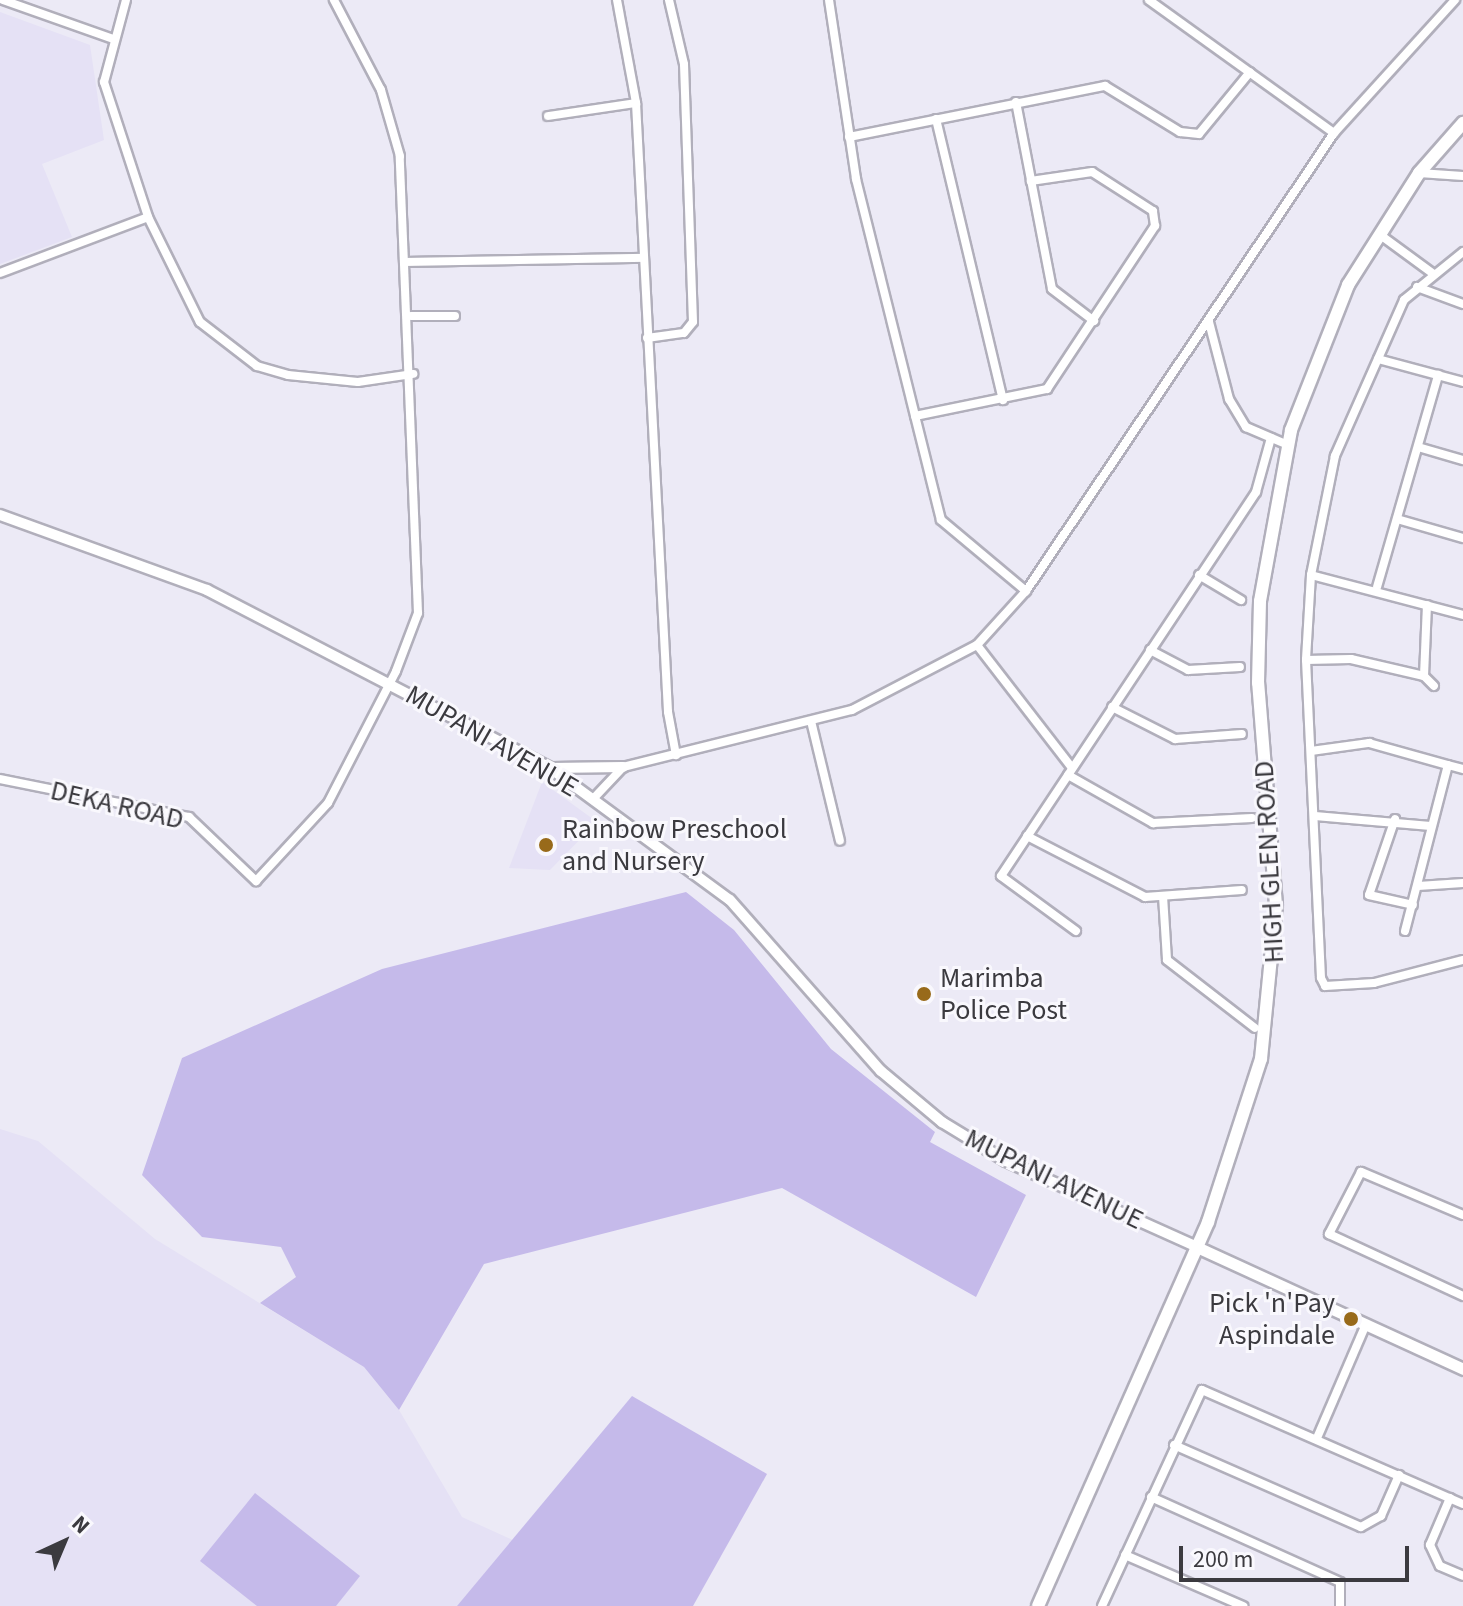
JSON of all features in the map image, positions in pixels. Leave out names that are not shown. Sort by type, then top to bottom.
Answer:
[{"type":"main road","name":"HIGH GLEN ROAD","points":[[1038,1606],[1197,1247],[1251,1103],[1274,980],[1260,601],[1288,445],[1329,328],[1378,234],[1419,173],[1463,123]]},
{"type":"main road","points":[[1197,1247],[1463,1369]]},
{"type":"street","points":[[3,0],[113,39]]},
{"type":"street","points":[[126,0],[113,39],[104,82],[148,217],[181,297],[200,322],[257,366],[316,380],[413,374]]},
{"type":"street","points":[[334,0],[385,103],[400,156],[411,316],[418,613],[390,683]]},
{"type":"street","points":[[617,0],[636,103],[668,712],[676,755]]},
{"type":"street","points":[[647,338],[684,333],[693,322],[684,64],[669,0]]},
{"type":"street","points":[[829,0],[849,137],[944,526],[1026,591]]},
{"type":"street","points":[[1149,0],[1334,133]]},
{"type":"street","points":[[550,768],[623,767],[852,710],[977,645],[1026,591],[1334,133],[1455,0]]},
{"type":"street","points":[[849,137],[1105,86],[1180,132],[1199,134],[1250,72]]},
{"type":"street","points":[[1016,102],[1052,289],[1094,321]]},
{"type":"street","points":[[548,116],[636,103]]},
{"type":"street","points":[[936,119],[1003,400]]},
{"type":"street","points":[[915,416],[1047,389],[1153,231],[1156,216],[1092,172],[1031,181]]},
{"type":"street","points":[[1419,173],[1463,176]]},
{"type":"street","points":[[0,273],[148,217]]},
{"type":"street","points":[[1378,234],[1432,273]]},
{"type":"street","points":[[1463,252],[1432,273],[1404,300],[1335,456],[1311,575],[1306,660],[1325,986],[1389,981],[1463,960]]},
{"type":"street","points":[[408,262],[643,258]]},
{"type":"street","points":[[1417,287],[1463,304]]},
{"type":"street","points":[[411,316],[455,316]]},
{"type":"street","points":[[1209,322],[1229,399],[1246,427],[1288,445]]},
{"type":"street","points":[[1378,359],[1463,382]]},
{"type":"street","points":[[1377,587],[1438,375]]},
{"type":"street","points":[[1076,931],[1004,882],[1027,836],[1256,492],[1271,438]]},
{"type":"street","points":[[1418,447],[1463,460]]},
{"type":"street","name":"MUPANI AVENUE","points":[[0,515],[207,590],[550,768],[730,900],[881,1071],[942,1122],[998,1157],[1197,1247]]},
{"type":"street","points":[[1397,519],[1463,538]]},
{"type":"street","points":[[1199,575],[1241,600]]},
{"type":"street","points":[[1311,575],[1377,587],[1463,615]]},
{"type":"street","points":[[1424,676],[1427,605]]},
{"type":"street","points":[[977,645],[1070,772],[1153,823],[1252,818]]},
{"type":"street","points":[[1150,650],[1188,670],[1240,667]]},
{"type":"street","points":[[1306,660],[1351,659],[1424,676],[1434,686]]},
{"type":"street","name":"DEKA ROAD","points":[[0,779],[189,817],[256,881],[328,803],[390,683]]},
{"type":"street","points":[[1112,707],[1175,739],[1242,734]]},
{"type":"street","points":[[811,721],[840,841]]},
{"type":"street","points":[[1311,751],[1369,743],[1463,769]]},
{"type":"street","points":[[1405,931],[1448,765]]},
{"type":"street","points":[[593,799],[623,767]]},
{"type":"street","points":[[1315,816],[1395,819],[1431,826]]},
{"type":"street","points":[[1395,819],[1369,895],[1413,905]]},
{"type":"street","points":[[1027,836],[1145,897],[1242,890]]},
{"type":"street","points":[[1418,886],[1463,883]]},
{"type":"street","points":[[1163,896],[1167,960],[1255,1028]]},
{"type":"street","points":[[1463,1215],[1361,1172],[1329,1234],[1463,1296]]},
{"type":"street","points":[[1317,1438],[1366,1324]]},
{"type":"street","points":[[1102,1606],[1197,1393],[1208,1389],[1463,1504]]},
{"type":"street","points":[[1174,1445],[1361,1527],[1381,1516],[1399,1475]]},
{"type":"street","points":[[1151,1497],[1340,1582],[1340,1606]]},
{"type":"street","points":[[1450,1498],[1430,1545],[1440,1566],[1463,1576]]},
{"type":"street","points":[[1125,1555],[1243,1606]]},
{"type":"shaded area","points":[[0,12],[90,45],[104,140],[42,164],[72,237],[0,264]]},
{"type":"shaded area","name":"Rainbow Preschool and Nursery","points":[[542,782],[597,822],[550,870],[509,868]]},
{"type":"shaded area","points":[[686,892],[734,930],[831,1049],[935,1132],[930,1142],[1026,1195],[976,1297],[782,1188],[484,1264],[399,1410],[364,1367],[260,1303],[296,1277],[281,1247],[202,1237],[142,1175],[182,1058],[382,969]]},
{"type":"shaded area","points":[[0,1129],[38,1141],[155,1239],[364,1367],[399,1410],[462,1517],[515,1541],[457,1606],[0,1606]]},
{"type":"shaded area","points":[[632,1396],[767,1474],[693,1606],[457,1606]]},
{"type":"shaded area","points":[[255,1493],[360,1576],[336,1606],[257,1606],[200,1561]]},
{"type":"place","name":"Rainbow Preschool and Nursery","points":[[546,845]]},
{"type":"place","name":"Marimba Police Post","points":[[924,994]]},
{"type":"place","name":"Pick 'n'Pay Aspindale","points":[[1351,1319]]}]
